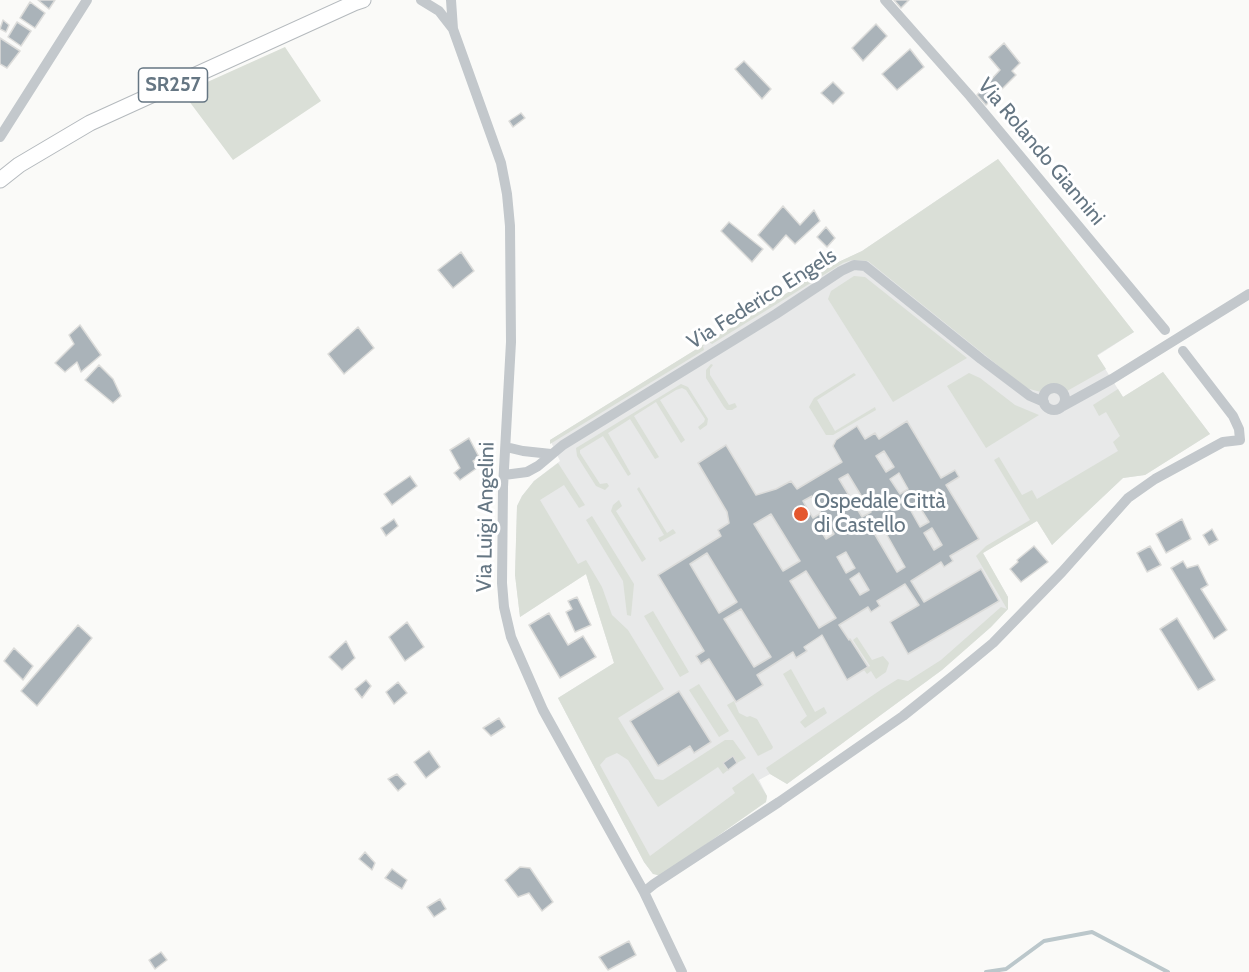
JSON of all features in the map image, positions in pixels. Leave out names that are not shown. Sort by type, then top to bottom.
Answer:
[{"type":"main road","name":"SR257","points":[[0,180],[19,165],[90,123],[358,1]]},
{"type":"street","points":[[0,137],[87,0]]},
{"type":"street","name":"Via Luigi Angelini","points":[[421,0],[439,10],[453,29]]},
{"type":"street","name":"Via Luigi Angelini","points":[[451,0],[453,29],[501,163],[507,194],[510,226],[511,342],[504,475],[502,583],[504,607],[511,637],[543,710],[644,892],[682,972]]},
{"type":"street","name":"Via Rolando Giannini","points":[[885,0],[970,96],[1165,330]]},
{"type":"street","name":"Via Federico Engels","points":[[504,475],[527,472],[538,466],[551,454],[776,314],[841,270],[854,265],[865,266],[1030,396],[1045,397]]},
{"type":"street","points":[[1064,401],[1062,391],[1056,388],[1051,389],[1045,397],[1050,409],[1056,410],[1064,401],[1091,392],[1249,294]]},
{"type":"street","points":[[644,892],[903,716],[953,676],[1008,627],[1062,572],[1128,498],[1155,479],[1223,442],[1240,440],[1239,429],[1233,416],[1183,351]]},
{"type":"street","points":[[506,447],[551,454]]},
{"type":"shaded area","points":[[285,47],[321,101],[233,160],[183,93]]},
{"type":"shaded area","name":"Ospedale Città di Castello","points":[[998,159],[1134,332],[1097,356],[1123,397],[1163,372],[1210,434],[1145,475],[1123,478],[1052,545],[1037,521],[983,553],[1008,597],[1008,609],[991,627],[942,670],[787,784],[770,774],[759,780],[767,796],[766,802],[653,874],[644,862],[558,698],[614,663],[586,574],[520,617],[515,575],[517,506],[534,481],[560,461],[550,440],[832,265],[862,251]]},
{"type":"shaded area","points":[[998,159],[1134,332],[1097,355],[1106,369],[1067,391],[1048,394],[1026,388],[868,261],[852,260],[843,263],[712,344],[709,342],[703,346],[704,350],[550,444],[550,440],[832,265],[862,251]]},
{"type":"shaded area","points":[[854,276],[865,277],[967,358],[893,402],[828,299],[831,291]]},
{"type":"shaded area","points":[[711,364],[713,365],[710,375],[729,405],[735,403],[737,407],[732,410],[724,407],[706,378],[706,370]]},
{"type":"shaded area","points":[[1163,372],[1210,434],[1145,475],[1123,478],[1052,545],[1037,521],[983,553],[1008,597],[1008,609],[991,627],[942,670],[787,784],[770,774],[766,768],[898,679],[908,681],[941,660],[1001,607],[1007,609],[976,556],[986,546],[1030,520],[994,460],[999,457],[1022,495],[1032,490],[1037,499],[1118,451],[1113,442],[1120,436],[1106,412],[1099,416],[1093,405],[1118,389],[1123,397]]},
{"type":"shaded area","points":[[854,373],[856,375],[817,400],[835,431],[875,407],[876,410],[833,435],[826,435],[809,407],[814,398]]},
{"type":"shaded area","points":[[969,373],[980,378],[1015,405],[1039,415],[986,448],[947,386]]},
{"type":"shaded area","points":[[681,384],[688,387],[708,419],[707,425],[700,430],[698,427],[705,419],[686,390],[682,388],[676,390],[660,400],[685,440],[681,443],[656,402],[634,416],[659,457],[655,459],[630,419],[608,433],[631,474],[628,476],[603,436],[580,450],[600,484],[607,483],[609,486],[605,490],[596,486],[577,456],[576,448]]},
{"type":"shaded area","points":[[558,463],[585,505],[579,508],[564,485],[540,500],[578,564],[586,560],[602,587],[612,615],[628,630],[664,689],[618,718],[655,779],[663,780],[725,740],[733,740],[746,758],[737,763],[733,757],[723,763],[728,770],[723,774],[718,767],[658,807],[628,760],[617,753],[606,758],[600,765],[650,856],[735,793],[732,788],[753,773],[767,796],[766,802],[661,876],[653,874],[644,862],[558,698],[614,663],[586,574],[520,617],[515,575],[517,506],[534,481]]},
{"type":"shaded area","points":[[639,487],[667,533],[673,529],[676,533],[660,542],[658,538],[664,535],[637,489]]},
{"type":"shaded area","points":[[619,500],[622,506],[616,511],[646,559],[642,562],[611,511],[613,505]]},
{"type":"shaded area","points":[[592,516],[634,584],[631,616],[627,615],[623,581],[586,520]]},
{"type":"shaded area","points":[[653,611],[689,672],[680,677],[644,616]]},
{"type":"shaded area","points":[[857,637],[872,660],[883,656],[889,663],[886,672],[876,679],[871,671],[867,674],[864,670],[870,666],[853,640]]},
{"type":"shaded area","points":[[791,669],[815,712],[824,707],[827,713],[805,728],[800,722],[807,716],[783,674]]},
{"type":"shaded area","points":[[699,684],[729,731],[719,737],[689,690]]},
{"type":"shaded area","points":[[734,701],[739,713],[757,719],[772,749],[758,756],[727,705]]},
{"type":"building","points":[[38,0],[55,0],[49,9]]},
{"type":"building","points":[[894,0],[909,0],[901,8]]},
{"type":"building","points":[[30,2],[45,13],[35,28],[20,18]]},
{"type":"building","points":[[3,20],[9,25],[6,32],[0,29]]},
{"type":"building","points":[[17,22],[31,31],[21,46],[8,37]]},
{"type":"building","points":[[876,24],[887,36],[863,61],[852,48]]},
{"type":"building","points":[[0,38],[20,51],[7,68],[0,64]]},
{"type":"building","points":[[1004,43],[1020,63],[1012,71],[1016,75],[986,105],[977,95],[1000,70],[989,57]]},
{"type":"building","points":[[910,49],[924,67],[897,90],[882,74]]},
{"type":"building","points":[[744,61],[771,89],[762,99],[735,69]]},
{"type":"building","points":[[833,82],[844,93],[833,104],[821,93]]},
{"type":"building","points":[[521,113],[525,118],[513,127],[509,121]]},
{"type":"building","points":[[783,206],[800,225],[814,210],[820,221],[795,244],[786,235],[773,250],[758,235]]},
{"type":"building","points":[[729,222],[763,249],[752,262],[721,231]]},
{"type":"building","points":[[826,227],[835,238],[827,247],[817,237]]},
{"type":"building","points":[[461,252],[474,271],[453,288],[438,270]]},
{"type":"building","points":[[80,325],[101,355],[81,372],[77,362],[65,372],[55,363],[74,344],[69,335]]},
{"type":"building","points":[[358,327],[374,348],[344,374],[328,354]]},
{"type":"building","points":[[99,365],[113,379],[121,396],[113,403],[85,380]]},
{"type":"building","points":[[907,421],[941,478],[955,470],[959,477],[946,485],[979,539],[950,556],[953,561],[944,567],[941,562],[911,581],[924,602],[981,569],[999,601],[908,654],[890,622],[919,605],[905,584],[877,601],[880,606],[871,612],[868,607],[839,625],[868,667],[847,680],[822,635],[804,647],[807,651],[796,658],[793,652],[757,675],[763,685],[736,702],[709,659],[701,664],[696,656],[704,651],[658,575],[721,536],[718,530],[729,523],[727,512],[698,463],[726,445],[756,495],[776,489],[791,481],[797,489],[842,462],[833,446],[836,440],[857,426],[865,439],[875,433],[879,439]],"holes":[[[884,451],[894,467],[886,472],[876,456]],[[899,473],[908,489],[900,494],[890,479]],[[848,474],[871,512],[862,517],[839,479]],[[812,496],[821,513],[813,518],[803,501]],[[919,506],[929,522],[920,527],[911,511]],[[771,514],[800,561],[783,571],[754,524]],[[824,518],[834,534],[826,539],[816,523]],[[883,528],[905,567],[897,572],[874,533]],[[932,528],[942,545],[934,550],[924,533]],[[846,552],[855,568],[846,573],[837,557]],[[707,553],[737,602],[719,613],[690,564]],[[806,571],[836,618],[819,628],[790,581]],[[859,573],[869,590],[860,595],[850,579]],[[741,609],[771,657],[754,667],[724,619]]]},
{"type":"building","points":[[469,438],[479,457],[473,461],[477,468],[460,480],[454,473],[460,468],[450,450]]},
{"type":"building","points":[[410,476],[417,486],[392,505],[384,494]]},
{"type":"building","points":[[394,519],[398,526],[386,536],[381,528]]},
{"type":"building","points":[[1182,519],[1191,539],[1166,553],[1156,534]]},
{"type":"building","points":[[1212,529],[1218,540],[1209,545],[1203,535]]},
{"type":"building","points":[[1034,546],[1048,562],[1021,582],[1010,569]]},
{"type":"building","points":[[1150,546],[1161,565],[1147,572],[1137,553]]},
{"type":"building","points":[[1183,561],[1187,568],[1198,565],[1208,585],[1201,589],[1227,630],[1214,639],[1171,568]]},
{"type":"building","points":[[577,597],[591,625],[575,632],[566,612],[572,609],[568,601]]},
{"type":"building","points":[[549,613],[568,645],[583,636],[596,657],[560,678],[529,625]]},
{"type":"building","points":[[1177,618],[1215,680],[1198,690],[1160,629]]},
{"type":"building","points":[[407,622],[424,647],[405,661],[389,637]]},
{"type":"building","points":[[78,625],[92,638],[37,706],[21,691]]},
{"type":"building","points":[[346,641],[355,658],[342,670],[329,657]]},
{"type":"building","points":[[14,648],[33,666],[23,680],[4,661]]},
{"type":"building","points":[[366,680],[371,686],[362,698],[355,689]]},
{"type":"building","points":[[398,682],[407,693],[394,704],[386,692]]},
{"type":"building","points":[[679,691],[711,742],[694,753],[690,746],[658,766],[630,721]]},
{"type":"building","points":[[499,718],[505,727],[491,736],[483,728]]},
{"type":"building","points":[[429,751],[440,767],[426,778],[414,762]]},
{"type":"building","points":[[733,756],[737,763],[728,770],[723,763]]},
{"type":"building","points":[[397,774],[406,784],[398,791],[388,779]]},
{"type":"building","points":[[365,852],[375,863],[372,870],[359,859]]},
{"type":"building","points":[[520,867],[530,868],[553,902],[542,911],[529,893],[518,897],[505,880]]},
{"type":"building","points":[[392,869],[407,880],[402,889],[385,878]]},
{"type":"building","points":[[440,899],[446,909],[434,917],[427,907]]},
{"type":"building","points":[[629,941],[636,955],[608,970],[599,957]]},
{"type":"building","points":[[161,952],[167,960],[155,969],[149,960]]},
{"type":"waterway","points":[[986,972],[1006,969],[1044,941],[1092,932],[1168,972]]},
{"type":"place","name":"Ospedale Città di Castello","points":[[801,514]]}]
